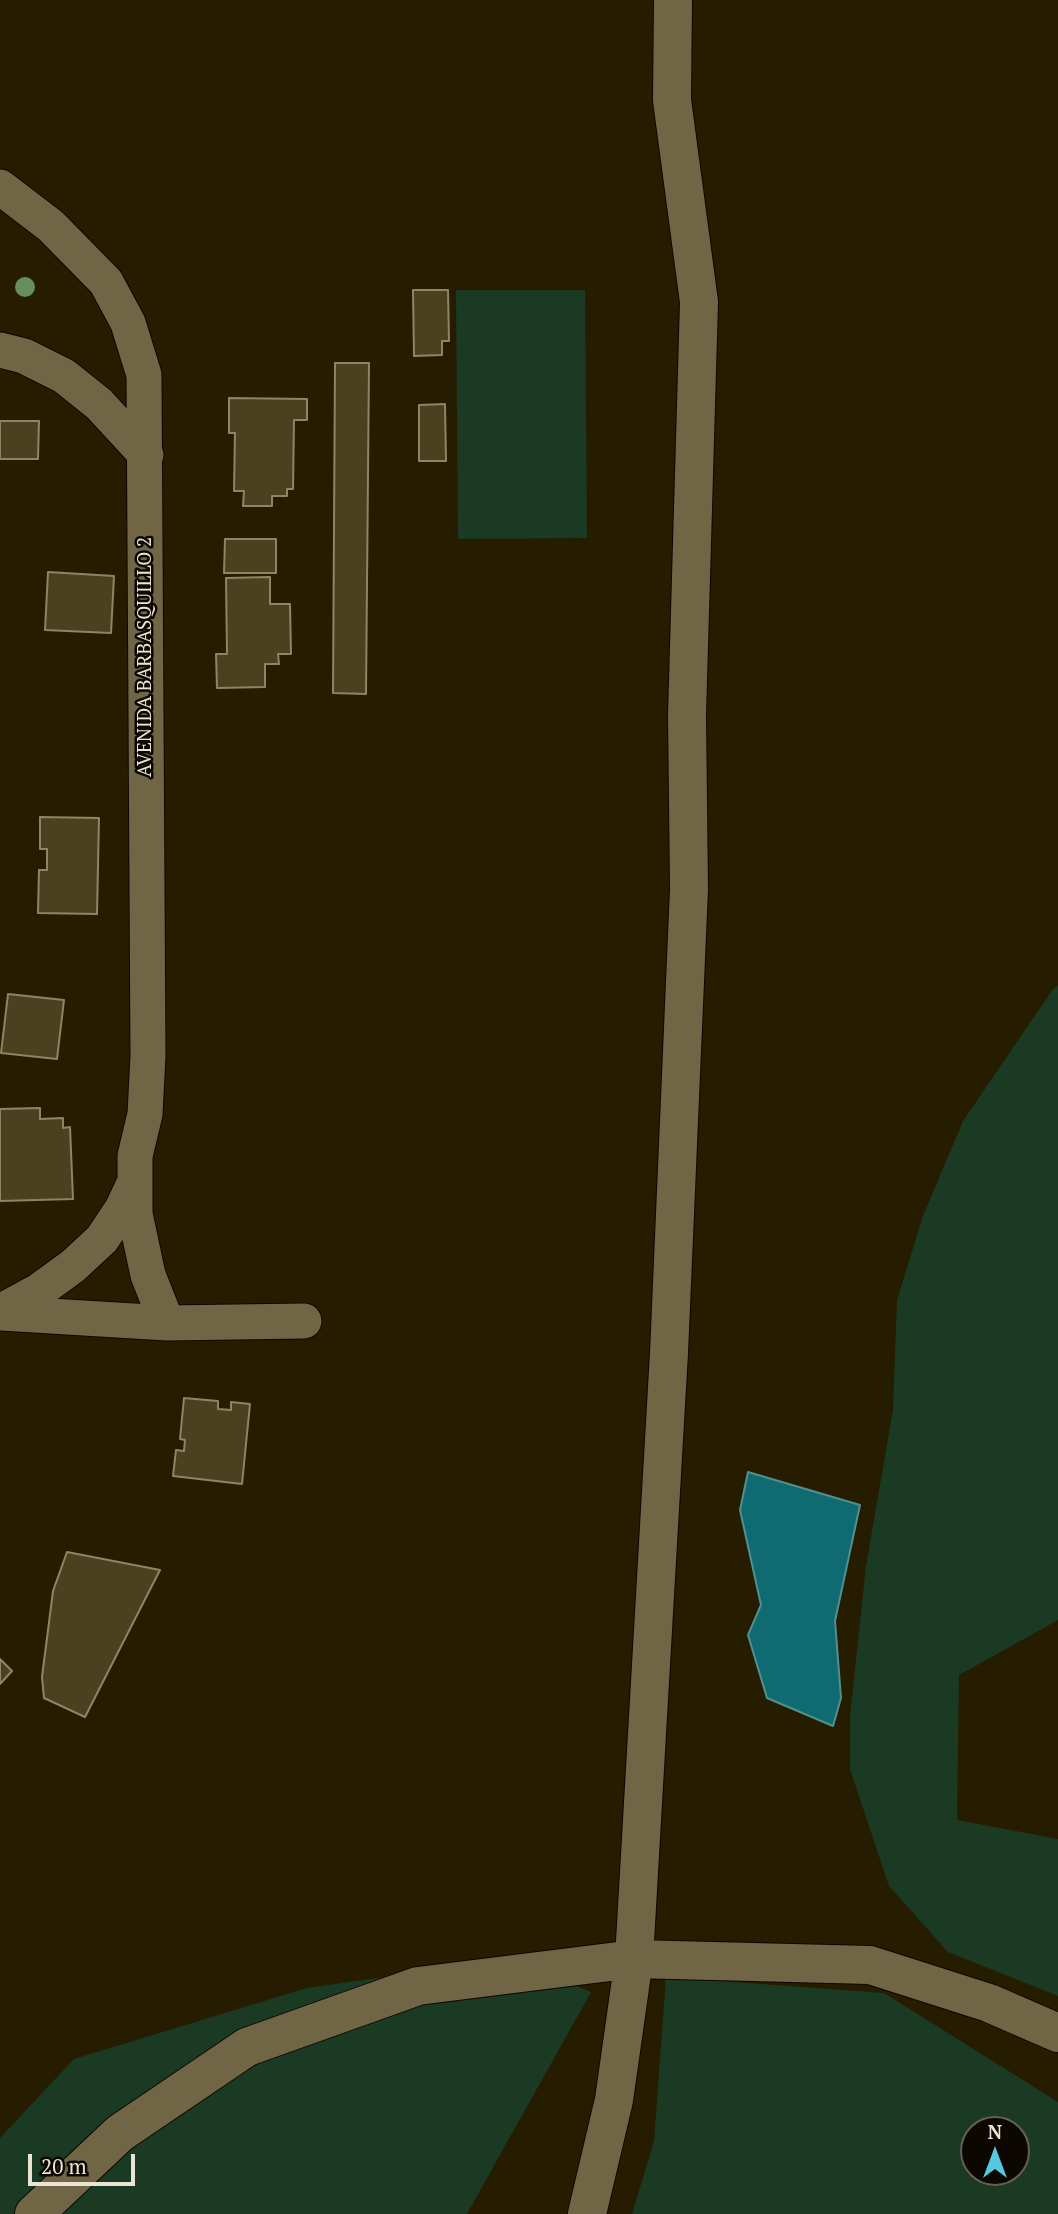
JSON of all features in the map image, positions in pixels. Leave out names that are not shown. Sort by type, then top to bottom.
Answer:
[{"type":"street","points":[[587,2214],[614,2100],[634,1959],[668,1366],[689,889],[687,715],[699,302],[672,100],[673,0]]},
{"type":"street","name":"AVENIDA BARBASQUILLO 2","points":[[0,187],[51,226],[106,282],[128,323],[144,375],[148,1056],[145,1114],[135,1156],[135,1214],[148,1275],[167,1323]]},
{"type":"street","points":[[0,350],[24,356],[64,376],[99,404],[146,455]]},
{"type":"street","points":[[0,1312],[40,1290],[73,1266],[102,1239],[122,1209],[135,1181]]},
{"type":"street","points":[[0,1312],[167,1323],[304,1321]]},
{"type":"street","points":[[34,2214],[120,2133],[247,2047],[418,1986],[634,1959],[870,1965],[989,2003],[1058,2033]]},
{"type":"green space","points":[[456,290],[585,290],[587,538],[458,539]]},
{"type":"green space","points":[[1058,986],[1058,1620],[959,1675],[957,1820],[1058,1839],[1058,1996],[948,1952],[889,1886],[850,1769],[850,1716],[866,1566],[893,1410],[897,1300],[923,1216],[963,1121],[1053,989]]},
{"type":"green space","points":[[510,1959],[591,1992],[467,2214],[0,2214],[0,2138],[74,2059],[307,1988]]},
{"type":"green space","points":[[666,1977],[884,1993],[1058,2102],[1058,2214],[632,2214],[654,2141]]},
{"type":"water","points":[[748,1472],[860,1505],[835,1621],[841,1698],[833,1726],[767,1698],[748,1635],[761,1605],[740,1510]]},
{"type":"building","points":[[413,290],[448,290],[449,341],[442,341],[442,355],[414,356]]},
{"type":"building","points":[[335,363],[369,363],[366,694],[333,693]]},
{"type":"building","points":[[229,398],[307,399],[307,420],[294,420],[293,489],[287,489],[287,496],[272,496],[272,506],[243,506],[244,491],[234,491],[235,433],[229,433]]},
{"type":"building","points":[[445,404],[446,461],[419,461],[419,405]]},
{"type":"building","points":[[0,421],[39,421],[38,459],[0,459]]},
{"type":"building","points":[[225,539],[276,539],[276,573],[224,573]]},
{"type":"building","points":[[48,572],[114,576],[111,633],[45,630]]},
{"type":"building","points":[[270,577],[270,604],[290,604],[291,654],[278,654],[279,664],[265,664],[265,687],[217,688],[216,654],[227,654],[226,578]]},
{"type":"building","points":[[40,817],[99,818],[97,914],[38,913],[39,870],[47,870],[47,849],[40,849]]},
{"type":"building","points":[[8,994],[64,1000],[57,1059],[1,1053]]},
{"type":"building","points":[[40,1108],[40,1119],[63,1118],[63,1128],[70,1127],[73,1199],[0,1201],[0,1109]]},
{"type":"building","points":[[184,1398],[218,1401],[218,1409],[231,1410],[231,1402],[250,1404],[242,1484],[173,1476],[176,1450],[184,1451],[185,1440],[180,1439]]},
{"type":"building","points":[[67,1552],[160,1570],[85,1717],[44,1698],[42,1677],[53,1591]]},
{"type":"building","points":[[0,1659],[12,1671],[0,1684]]}]
